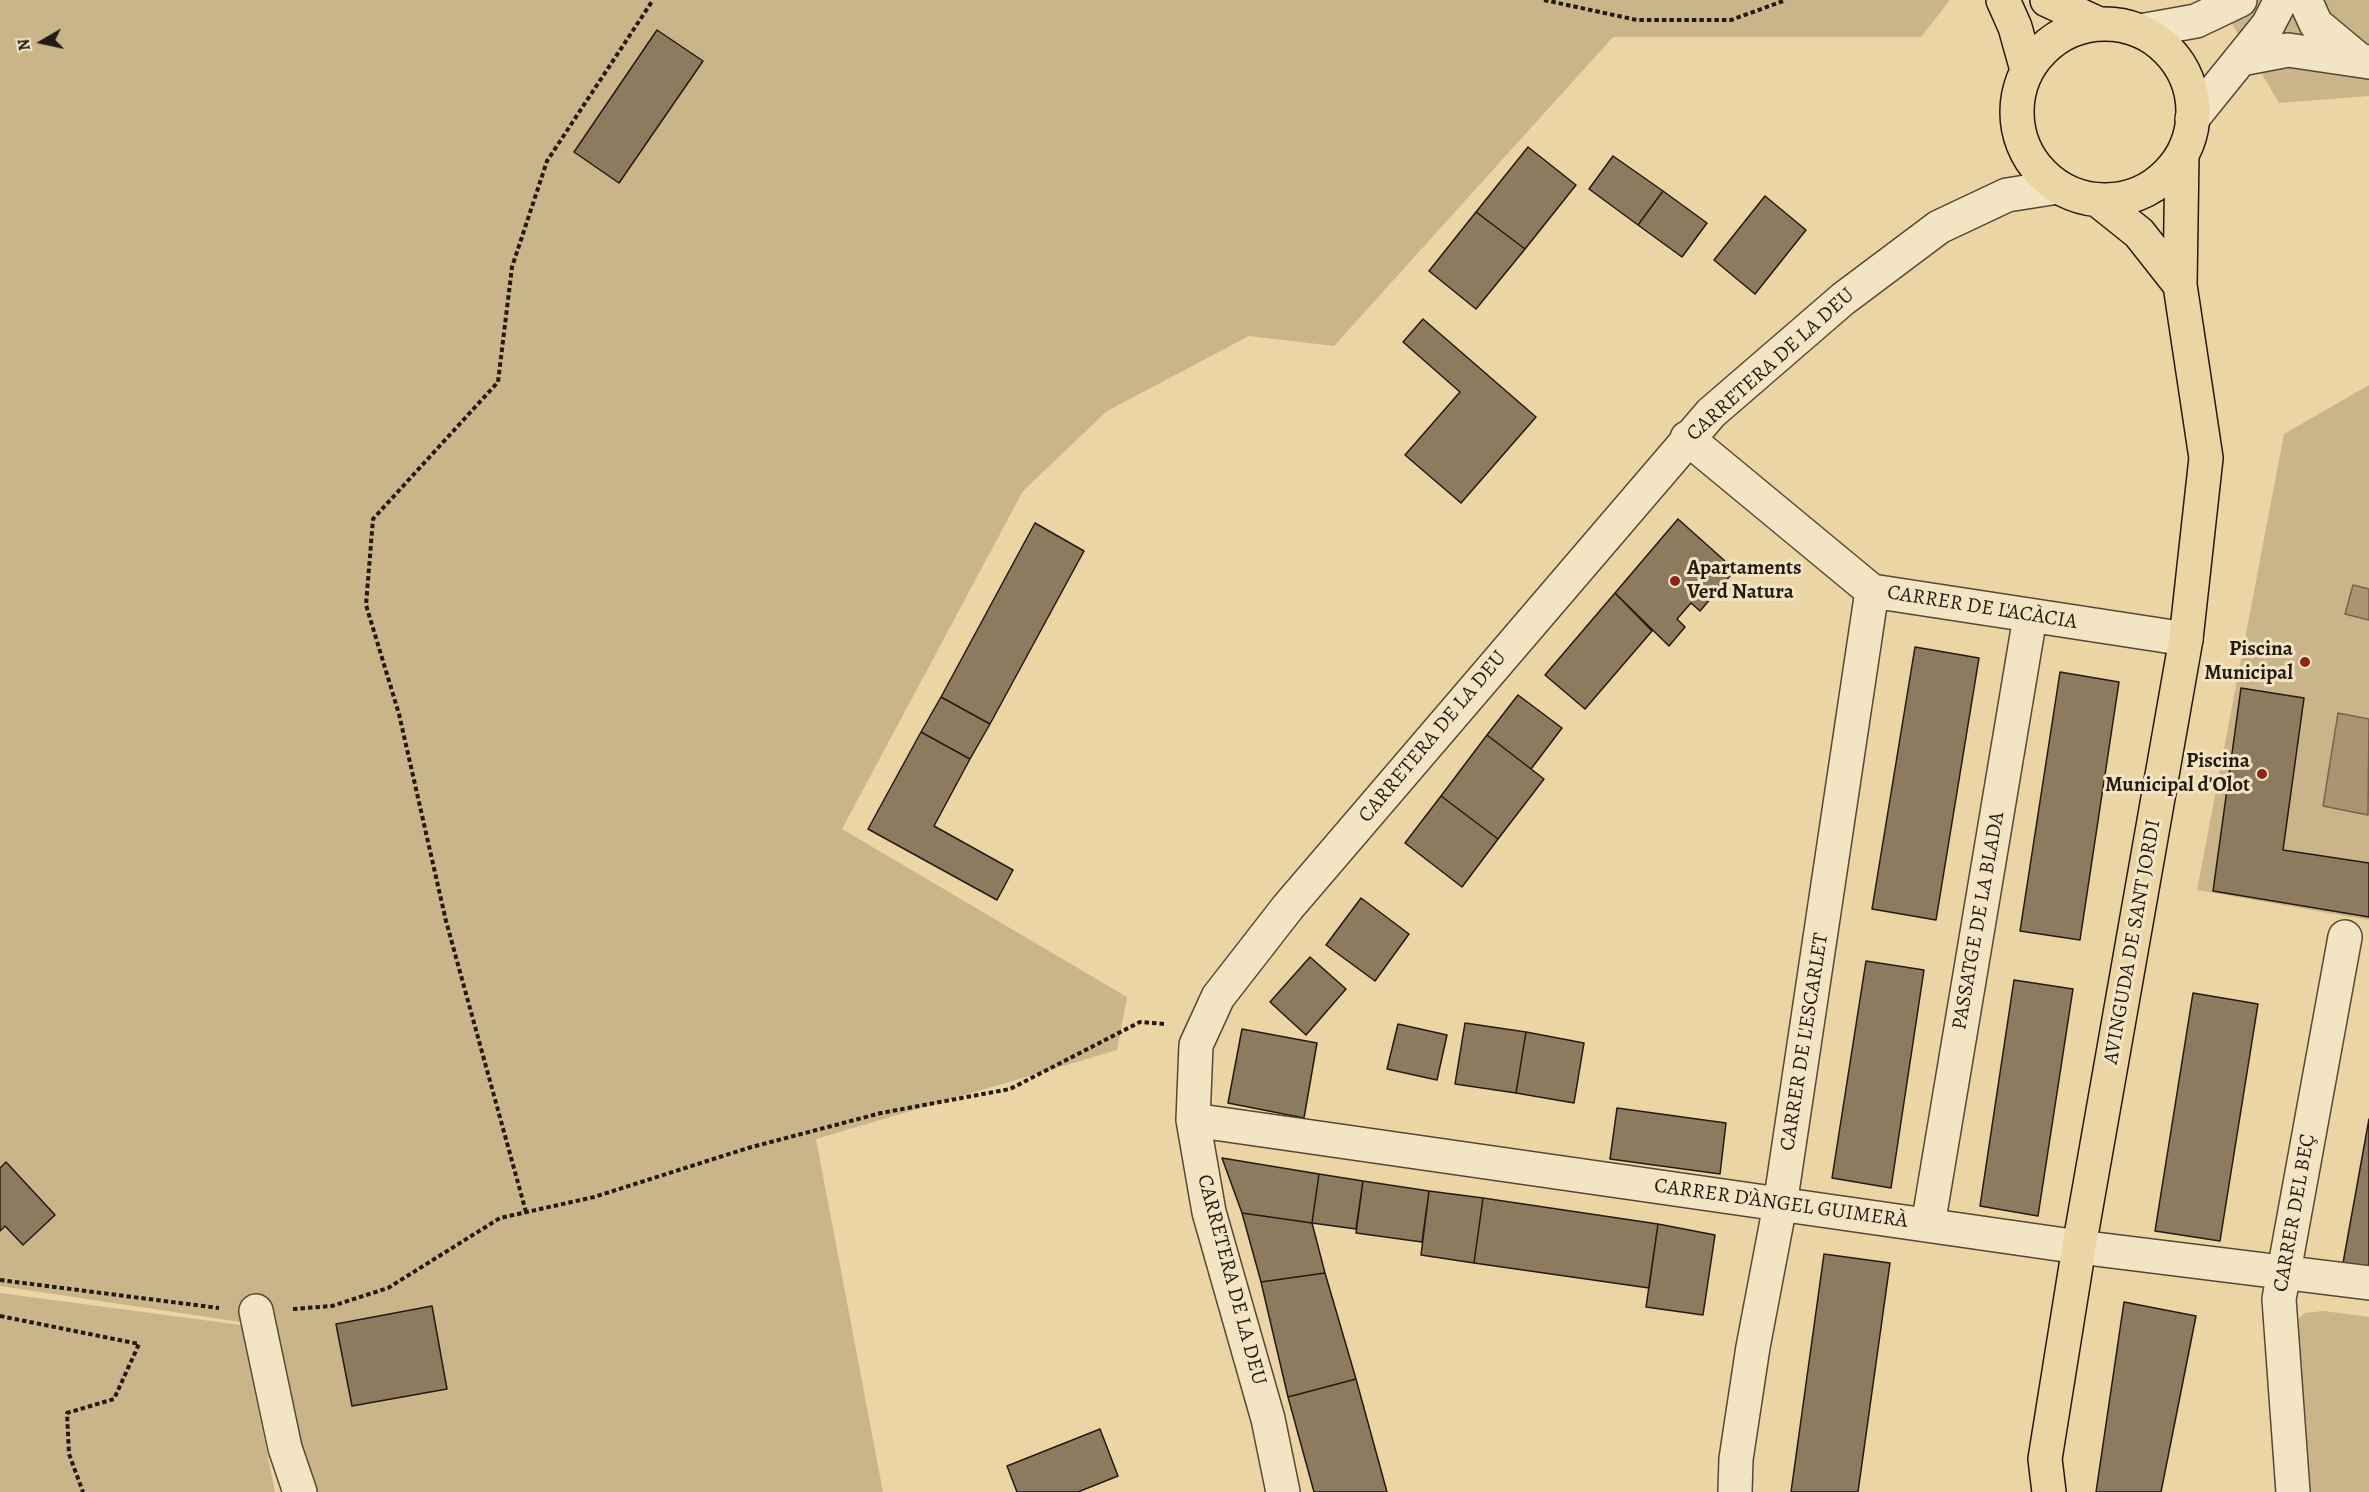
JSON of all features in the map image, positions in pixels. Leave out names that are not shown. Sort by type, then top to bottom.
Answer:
[{"type":"main road","points":[[2003,0],[2015,27],[2027,70]]},
{"type":"main road","points":[[2047,0],[2099,24]]},
{"type":"main road","points":[[2099,24],[2125,26],[2158,41],[2179,65],[2191,94],[2192,119],[2188,141],[2182,155],[2167,175],[2147,190],[2125,199],[2099,201],[2071,194],[2041,173],[2028,155],[2019,135],[2016,113],[2019,90],[2027,70],[2037,55],[2057,38],[2082,26],[2099,24]]},
{"type":"main road","name":"AVINGUDA DE SANT JORDI","points":[[2049,1492],[2045,1459],[2079,1247],[2186,639],[2206,458],[2180,285],[2182,155]]},
{"type":"main road","name":"AVINGUDA DE SANT JORDI","points":[[2099,201],[2139,233],[2180,285]]},
{"type":"street","points":[[2140,31],[2196,21],[2240,0]]},
{"type":"street","points":[[2192,119],[2268,25],[2281,0]]},
{"type":"street","points":[[2304,0],[2316,24],[2363,60]]},
{"type":"street","points":[[2241,58],[2288,50],[2363,60]]},
{"type":"street","name":"CARRETERA DE LA DEU","points":[[1283,1492],[1268,1419],[1209,1212],[1193,1120],[1196,1045],[1218,997],[1288,907],[1710,413],[1843,299],[1939,227],[2007,195],[2058,187]]},
{"type":"street","name":"CARRER DE L'ACÀCIA","points":[[1687,438],[1872,591],[2030,617],[2186,639]]},
{"type":"street","name":"CARRER DE L'ESCARLET","points":[[1735,1492],[1736,1459],[1752,1347],[1780,1205],[1872,591]]},
{"type":"street","name":"PASSATGE DE LA BLADA","points":[[1928,1225],[2030,617]]},
{"type":"street","name":"CARRER DEL BEÇ","points":[[2293,1492],[2279,1299],[2345,937]]},
{"type":"street","name":"CARRER D'ÀNGEL GUIMERÀ","points":[[1193,1120],[2079,1247],[2369,1284]]},
{"type":"street","points":[[256,1311],[285,1448],[300,1492]]},
{"type":"path","points":[[653,0],[547,161],[512,267],[498,382],[373,519],[366,605],[399,714],[446,921],[526,1212],[594,1197],[748,1148],[881,1113],[1010,1089],[1140,1022],[1204,1026]]},
{"type":"path","points":[[1544,0],[1637,20],[1731,20],[1786,0]]},
{"type":"path","points":[[0,1316],[139,1344],[114,1399],[67,1413],[69,1454],[83,1492]]},
{"type":"shaded area","points":[[0,0],[1950,0],[1921,37],[1613,37],[1334,346],[1249,336],[1107,411],[1023,491],[842,829],[1127,997],[1117,1050],[816,1139],[883,1492],[284,1492],[267,1326],[0,1286]]},
{"type":"shaded area","points":[[2218,0],[2369,0],[2369,96],[2279,103]]},
{"type":"shaded area","name":"Piscina Municipal","points":[[2369,385],[2369,920],[2197,890],[2284,434]]},
{"type":"shaded area","points":[[2353,585],[2369,589],[2369,620],[2345,614]]},
{"type":"shaded area","points":[[2338,713],[2369,719],[2368,815],[2323,806]]},
{"type":"shaded area","points":[[0,1293],[241,1325],[275,1492],[0,1492]]},
{"type":"shaded area","points":[[2324,1311],[2369,1317],[2369,1492],[2310,1492],[2297,1329],[2299,1319],[2304,1313]]},
{"type":"building","points":[[657,30],[703,61],[619,183],[574,152]]},
{"type":"building","points":[[1528,147],[1576,185],[1525,249],[1476,212]]},
{"type":"building","points":[[1613,156],[1663,191],[1638,225],[1589,189]]},
{"type":"building","points":[[1663,191],[1707,223],[1682,257],[1638,225]]},
{"type":"building","points":[[1765,196],[1806,230],[1755,294],[1714,260]]},
{"type":"building","points":[[1476,212],[1525,249],[1476,309],[1429,271]]},
{"type":"building","points":[[1423,319],[1536,417],[1461,503],[1405,455],[1460,392],[1403,342]]},
{"type":"building","name":"Apartaments Verd Natura","points":[[1678,519],[1735,570],[1700,611],[1691,603],[1677,619],[1685,627],[1669,646],[1615,593]]},
{"type":"building","points":[[1035,523],[1084,551],[990,724],[941,697]]},
{"type":"building","points":[[1615,593],[1652,631],[1585,709],[1545,675]]},
{"type":"building","points":[[1915,647],[1979,658],[1936,920],[1872,909]]},
{"type":"building","points":[[2060,672],[2119,682],[2080,940],[2020,931]]},
{"type":"building","name":"Piscina Municipal d'Olot","points":[[2241,688],[2304,698],[2283,850],[2369,863],[2369,917],[2213,891]]},
{"type":"building","points":[[1518,695],[1562,728],[1531,769],[1487,735]]},
{"type":"building","points":[[941,697],[990,724],[970,759],[921,732]]},
{"type":"building","points":[[921,732],[970,759],[934,826],[1013,870],[997,900],[868,829]]},
{"type":"building","points":[[1487,735],[1544,779],[1498,839],[1441,796]]},
{"type":"building","points":[[1441,796],[1498,839],[1462,887],[1405,843]]},
{"type":"building","points":[[1361,898],[1409,934],[1375,981],[1326,945]]},
{"type":"building","points":[[1310,957],[1346,989],[1306,1035],[1270,1002]]},
{"type":"building","points":[[1866,961],[1924,970],[1891,1188],[1832,1178]]},
{"type":"building","points":[[2014,980],[2073,989],[2038,1216],[1980,1206]]},
{"type":"building","points":[[2193,993],[2258,1004],[2220,1241],[2155,1231]]},
{"type":"building","points":[[1465,1023],[1526,1032],[1516,1093],[1455,1084]]},
{"type":"building","points":[[1398,1024],[1447,1035],[1437,1080],[1387,1069]]},
{"type":"building","points":[[1242,1029],[1317,1043],[1304,1118],[1228,1103]]},
{"type":"building","points":[[1526,1032],[1584,1043],[1574,1103],[1516,1093]]},
{"type":"building","points":[[1617,1108],[1726,1123],[1720,1174],[1610,1159]]},
{"type":"building","points":[[2369,1119],[2369,1268],[2343,1263]]},
{"type":"building","points":[[1222,1158],[1319,1174],[1312,1223],[1242,1213]]},
{"type":"building","points":[[6,1162],[55,1215],[23,1245],[5,1226],[0,1231],[0,1168]]},
{"type":"building","points":[[1319,1174],[1363,1181],[1356,1229],[1312,1223]]},
{"type":"building","points":[[1363,1181],[1429,1191],[1422,1242],[1356,1233]]},
{"type":"building","points":[[1429,1191],[1483,1198],[1474,1263],[1421,1255]]},
{"type":"building","points":[[1483,1198],[1658,1224],[1649,1288],[1474,1263]]},
{"type":"building","points":[[1242,1213],[1312,1223],[1325,1273],[1261,1282]]},
{"type":"building","points":[[1658,1224],[1715,1235],[1703,1315],[1646,1307]]},
{"type":"building","points":[[1824,1254],[1890,1263],[1858,1492],[1791,1492]]},
{"type":"building","points":[[1325,1273],[1356,1379],[1288,1397],[1261,1282]]},
{"type":"building","points":[[2124,1302],[2196,1316],[2161,1492],[2096,1492]]},
{"type":"building","points":[[432,1306],[447,1389],[352,1406],[336,1324]]},
{"type":"building","points":[[1356,1379],[1387,1492],[1314,1492],[1288,1397]]},
{"type":"building","points":[[1100,1429],[1118,1476],[1078,1492],[1017,1492],[1007,1466]]},
{"type":"place","name":"Apartaments Verd Natura","points":[[1675,581]]},
{"type":"place","name":"Piscina Municipal","points":[[2305,662]]},
{"type":"place","name":"Piscina Municipal d'Olot","points":[[2262,774]]}]
